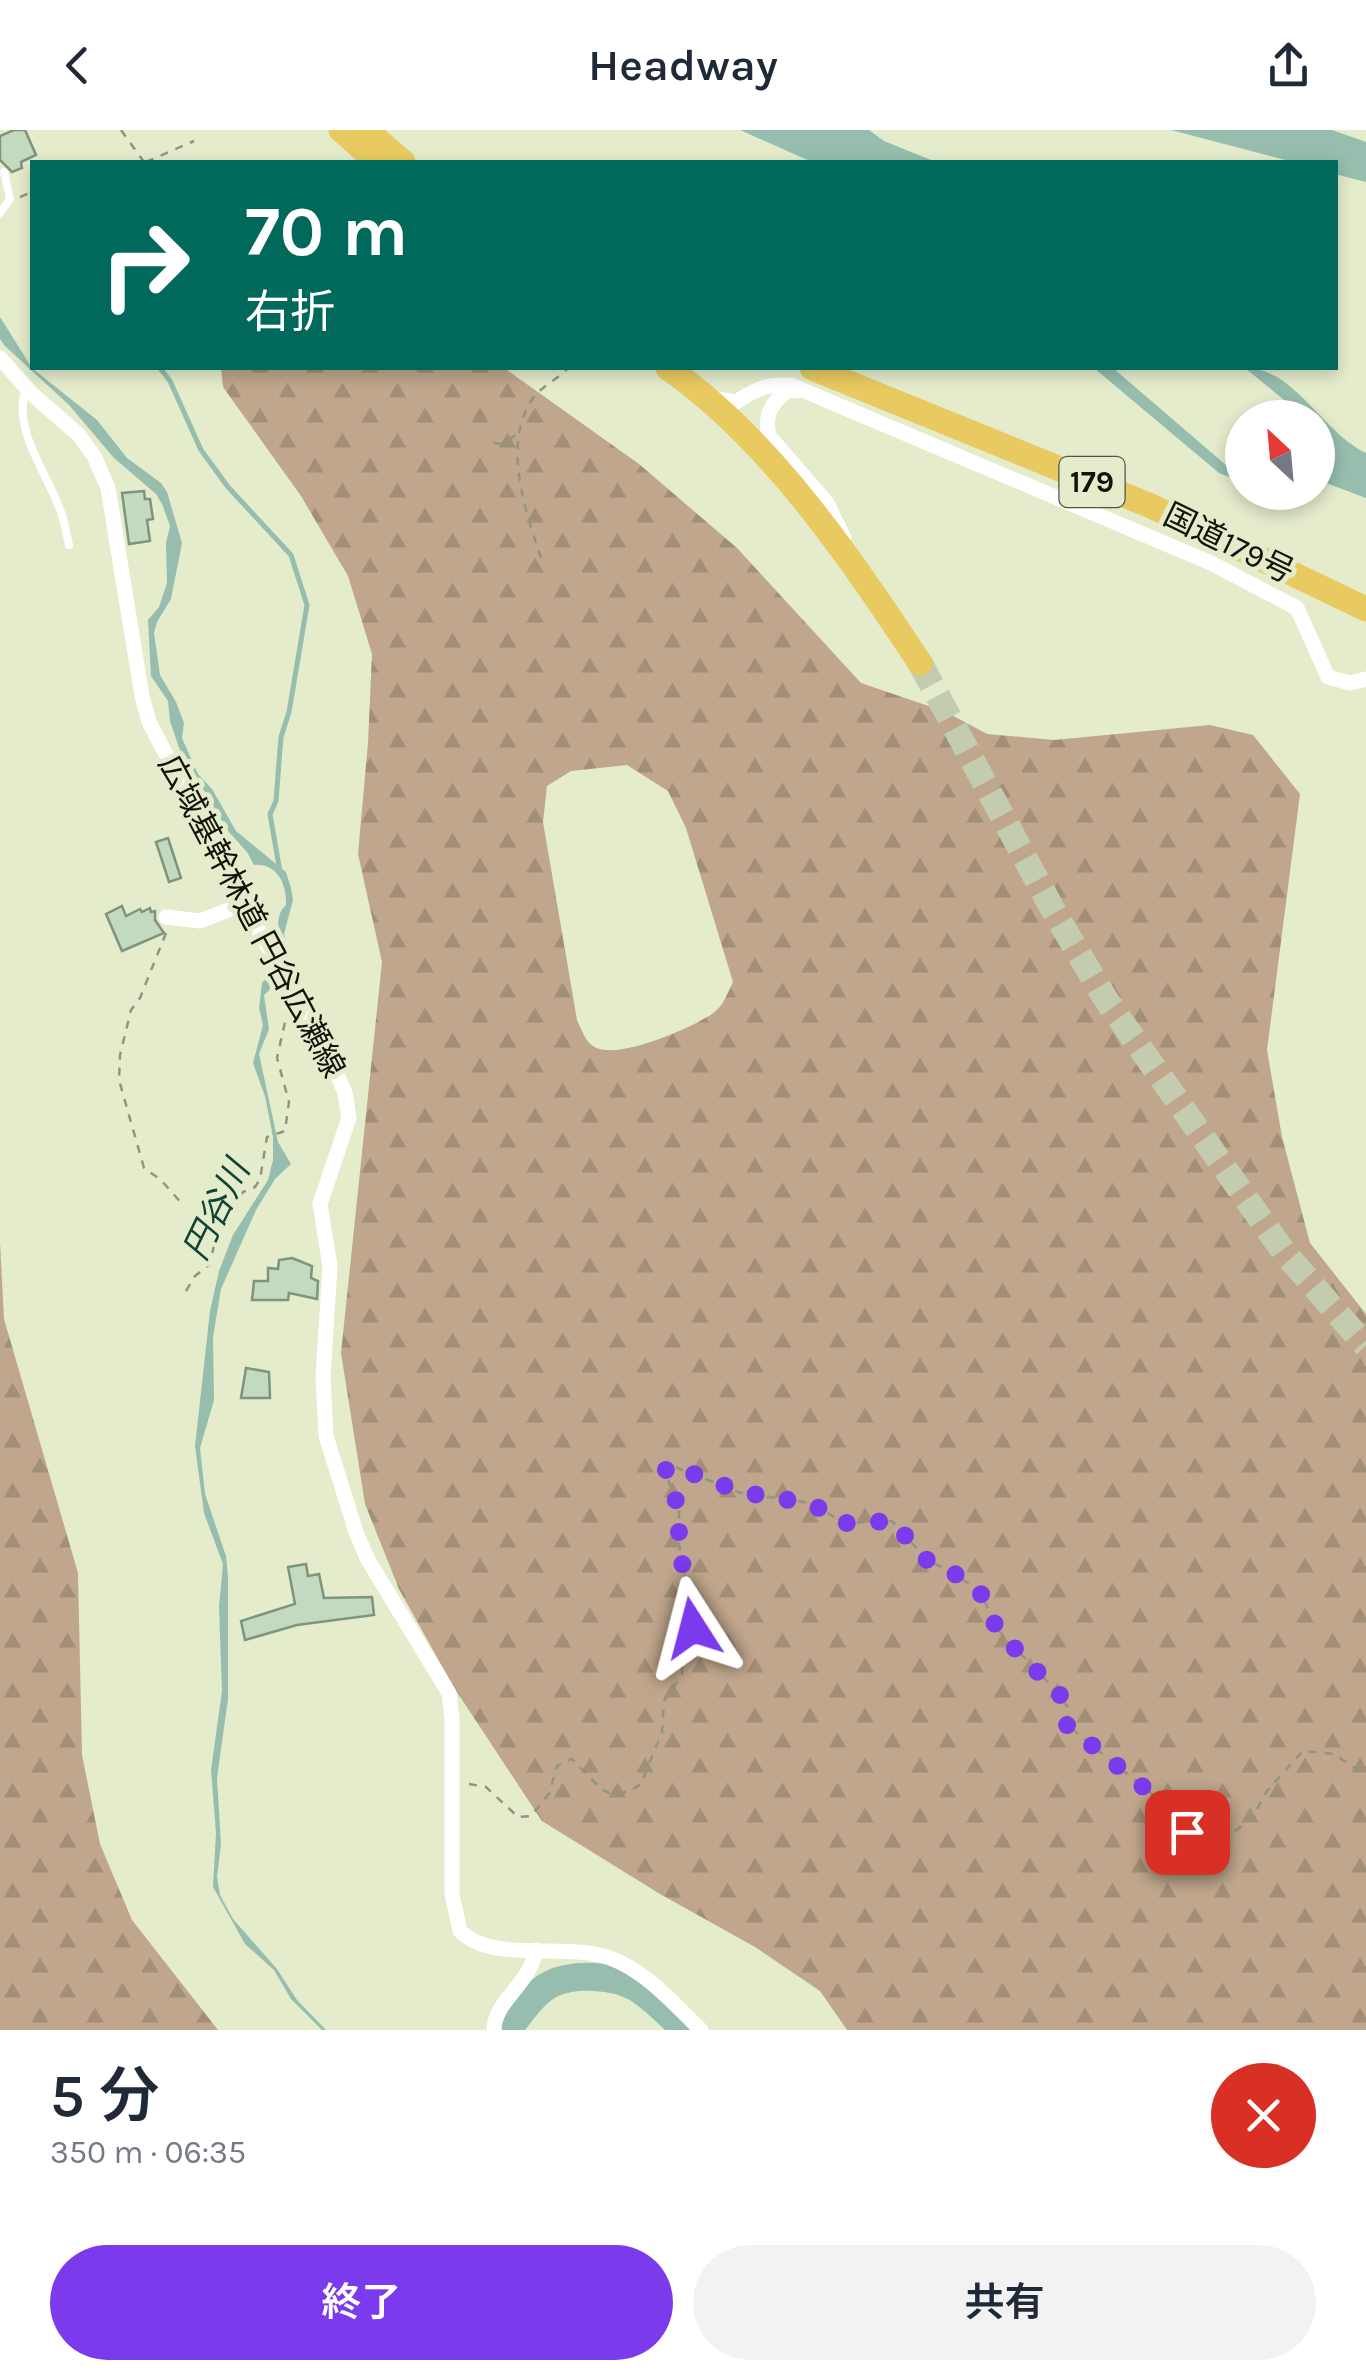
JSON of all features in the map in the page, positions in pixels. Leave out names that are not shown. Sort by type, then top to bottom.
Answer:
[{"type":"highway","points":[[341,130],[375,160]]},
{"type":"highway","points":[[366,130],[401,160]]},
{"type":"highway","points":[[671,370],[739,427],[858,570],[920,663]]},
{"type":"highway","name":"国道179号","points":[[812,380],[1151,506],[1366,609]]},
{"type":"street","name":"広域基幹林道 円谷広瀬線","points":[[0,358],[79,435],[94,456],[108,488],[149,722],[334,1066],[344,1093],[349,1118],[320,1204],[330,1266],[323,1378],[326,1436],[368,1560],[448,1693],[452,1719],[452,1894],[460,1931],[478,1944],[588,1952],[624,1963],[701,2030]]},
{"type":"street","points":[[0,386],[14,374]]},
{"type":"street","points":[[812,380],[788,390],[770,407],[766,422],[769,436],[828,503],[858,570]]},
{"type":"street","points":[[704,396],[736,402],[758,387],[812,380],[1210,563],[1297,608],[1328,677],[1350,683],[1366,679]]},
{"type":"street","points":[[170,918],[200,920],[244,904]]},
{"type":"street","points":[[494,2030],[502,2006],[533,1969],[536,1950]]},
{"type":"lane","points":[[0,213],[10,199],[4,172]]},
{"type":"lane","points":[[26,387],[22,414],[29,442],[60,507],[69,545]]},
{"type":"path","points":[[121,130],[144,160]]},
{"type":"path","points":[[150,160],[194,141]]},
{"type":"path","points":[[494,443],[516,437],[534,397],[566,370]]},
{"type":"path","points":[[521,430],[518,484],[541,558]]},
{"type":"path","points":[[170,918],[140,998],[131,1010],[120,1055],[120,1080],[144,1168],[161,1180],[184,1206]]},
{"type":"path","points":[[186,1291],[195,1276],[210,1264],[216,1236],[243,1192],[255,1187],[260,1178],[267,1137],[285,1131],[289,1102],[277,1058],[286,1017],[297,1000]]},
{"type":"path","points":[[451,1790],[471,1783],[486,1787],[518,1817],[530,1816],[549,1794],[557,1766],[572,1759],[600,1789],[609,1793],[628,1792],[641,1784],[662,1732],[664,1701],[682,1675],[683,1648],[693,1628],[679,1544],[679,1509],[665,1471],[670,1465],[741,1492],[812,1504],[844,1523],[892,1521],[927,1560],[957,1575],[981,1594],[998,1631],[1060,1695],[1068,1708],[1067,1725],[1152,1794],[1187,1832],[1221,1842],[1252,1818],[1267,1792],[1303,1751],[1334,1754],[1366,1776]]},
{"type":"green space","points":[[221,370],[507,370],[639,464],[737,548],[861,683],[946,712],[987,734],[1054,740],[1210,725],[1253,735],[1300,794],[1267,1050],[1282,1137],[1310,1243],[1366,1314],[1366,2030],[847,2030],[820,1991],[755,1947],[542,1821],[453,1686],[399,1589],[365,1504],[341,1353],[382,962],[358,854],[372,654],[348,576],[301,496],[223,387]],"holes":[[[627,765],[668,791],[686,828],[733,982],[719,1008],[702,1020],[635,1047],[604,1050],[593,1046],[577,1020],[543,822],[547,786],[571,771]]]},
{"type":"green space","points":[[0,1242],[4,1319],[78,1573],[82,1755],[100,1844],[132,1920],[218,2030],[0,2030]]},
{"type":"shaded area","points":[[740,130],[869,130],[884,141],[931,160],[808,160]]},
{"type":"shaded area","points":[[1171,130],[1332,130],[1366,142],[1366,182],[1338,175],[1338,160],[1285,160]]},
{"type":"shaded area","points":[[0,317],[30,369],[5,346],[0,339]]},
{"type":"shaded area","points":[[31,370],[97,420],[127,458],[167,492],[182,543],[171,599],[154,633],[160,675],[176,702],[184,723],[182,738],[198,774],[212,789],[236,831],[286,872],[293,900],[284,934],[292,964],[288,973],[264,995],[269,1029],[259,1054],[278,1142],[291,1164],[275,1179],[256,1210],[221,1289],[213,1337],[214,1400],[200,1448],[205,1494],[226,1556],[228,1577],[228,1699],[217,1778],[220,1895],[233,1919],[326,2030],[291,1999],[274,1970],[245,1944],[213,1887],[216,1833],[211,1770],[222,1691],[219,1607],[223,1564],[204,1513],[195,1446],[210,1311],[219,1271],[233,1235],[268,1180],[273,1160],[265,1096],[253,1063],[263,1025],[259,1008],[262,983],[285,957],[278,923],[286,905],[285,890],[274,871],[254,865],[187,771],[170,721],[168,701],[151,676],[148,620],[159,607],[167,583],[166,543],[170,526],[162,504],[156,494],[114,458],[69,405]]},
{"type":"shaded area","points":[[1096,370],[1115,370],[1225,464],[1225,475]]},
{"type":"shaded area","points":[[1247,370],[1263,371],[1304,400],[1284,400]]},
{"type":"shaded area","points":[[1335,430],[1366,453],[1366,498],[1335,486]]},
{"type":"building","points":[[25,130],[36,155],[12,172],[0,160],[0,136]]},
{"type":"building","points":[[144,491],[145,499],[150,499],[153,519],[147,520],[150,541],[129,544],[122,493]]},
{"type":"building","points":[[168,838],[181,878],[169,882],[156,842]]},
{"type":"building","points":[[122,906],[126,916],[140,909],[155,911],[155,920],[164,933],[122,951],[106,914]]},
{"type":"building","points":[[292,1258],[312,1266],[311,1278],[318,1281],[317,1299],[289,1293],[288,1300],[252,1300],[254,1281],[268,1281],[268,1268],[278,1269],[279,1260]]},
{"type":"building","points":[[246,1368],[269,1372],[270,1398],[241,1398]]},
{"type":"building","points":[[306,1564],[308,1576],[319,1574],[324,1598],[372,1597],[374,1615],[297,1625],[245,1640],[241,1621],[295,1604],[288,1567]]},
{"type":"waterway","points":[[162,370],[201,450],[228,487],[291,555],[307,605],[289,712],[281,737],[276,801],[270,814],[280,872]]},
{"type":"waterway","name":"円谷川","points":[[507,2030],[544,1988],[560,1980],[594,1977],[618,1980],[637,1988],[685,2030]]},
{"type":"tunnel","points":[[920,663],[1105,998],[1283,1251],[1366,1346]]},
{"type":"route","points":[[693,1628],[679,1544],[679,1509],[665,1471],[670,1465],[741,1492],[812,1504],[844,1523],[892,1521],[927,1560],[957,1575],[981,1594],[998,1631],[1060,1695],[1068,1708],[1067,1725],[1152,1794],[1187,1832]]}]
